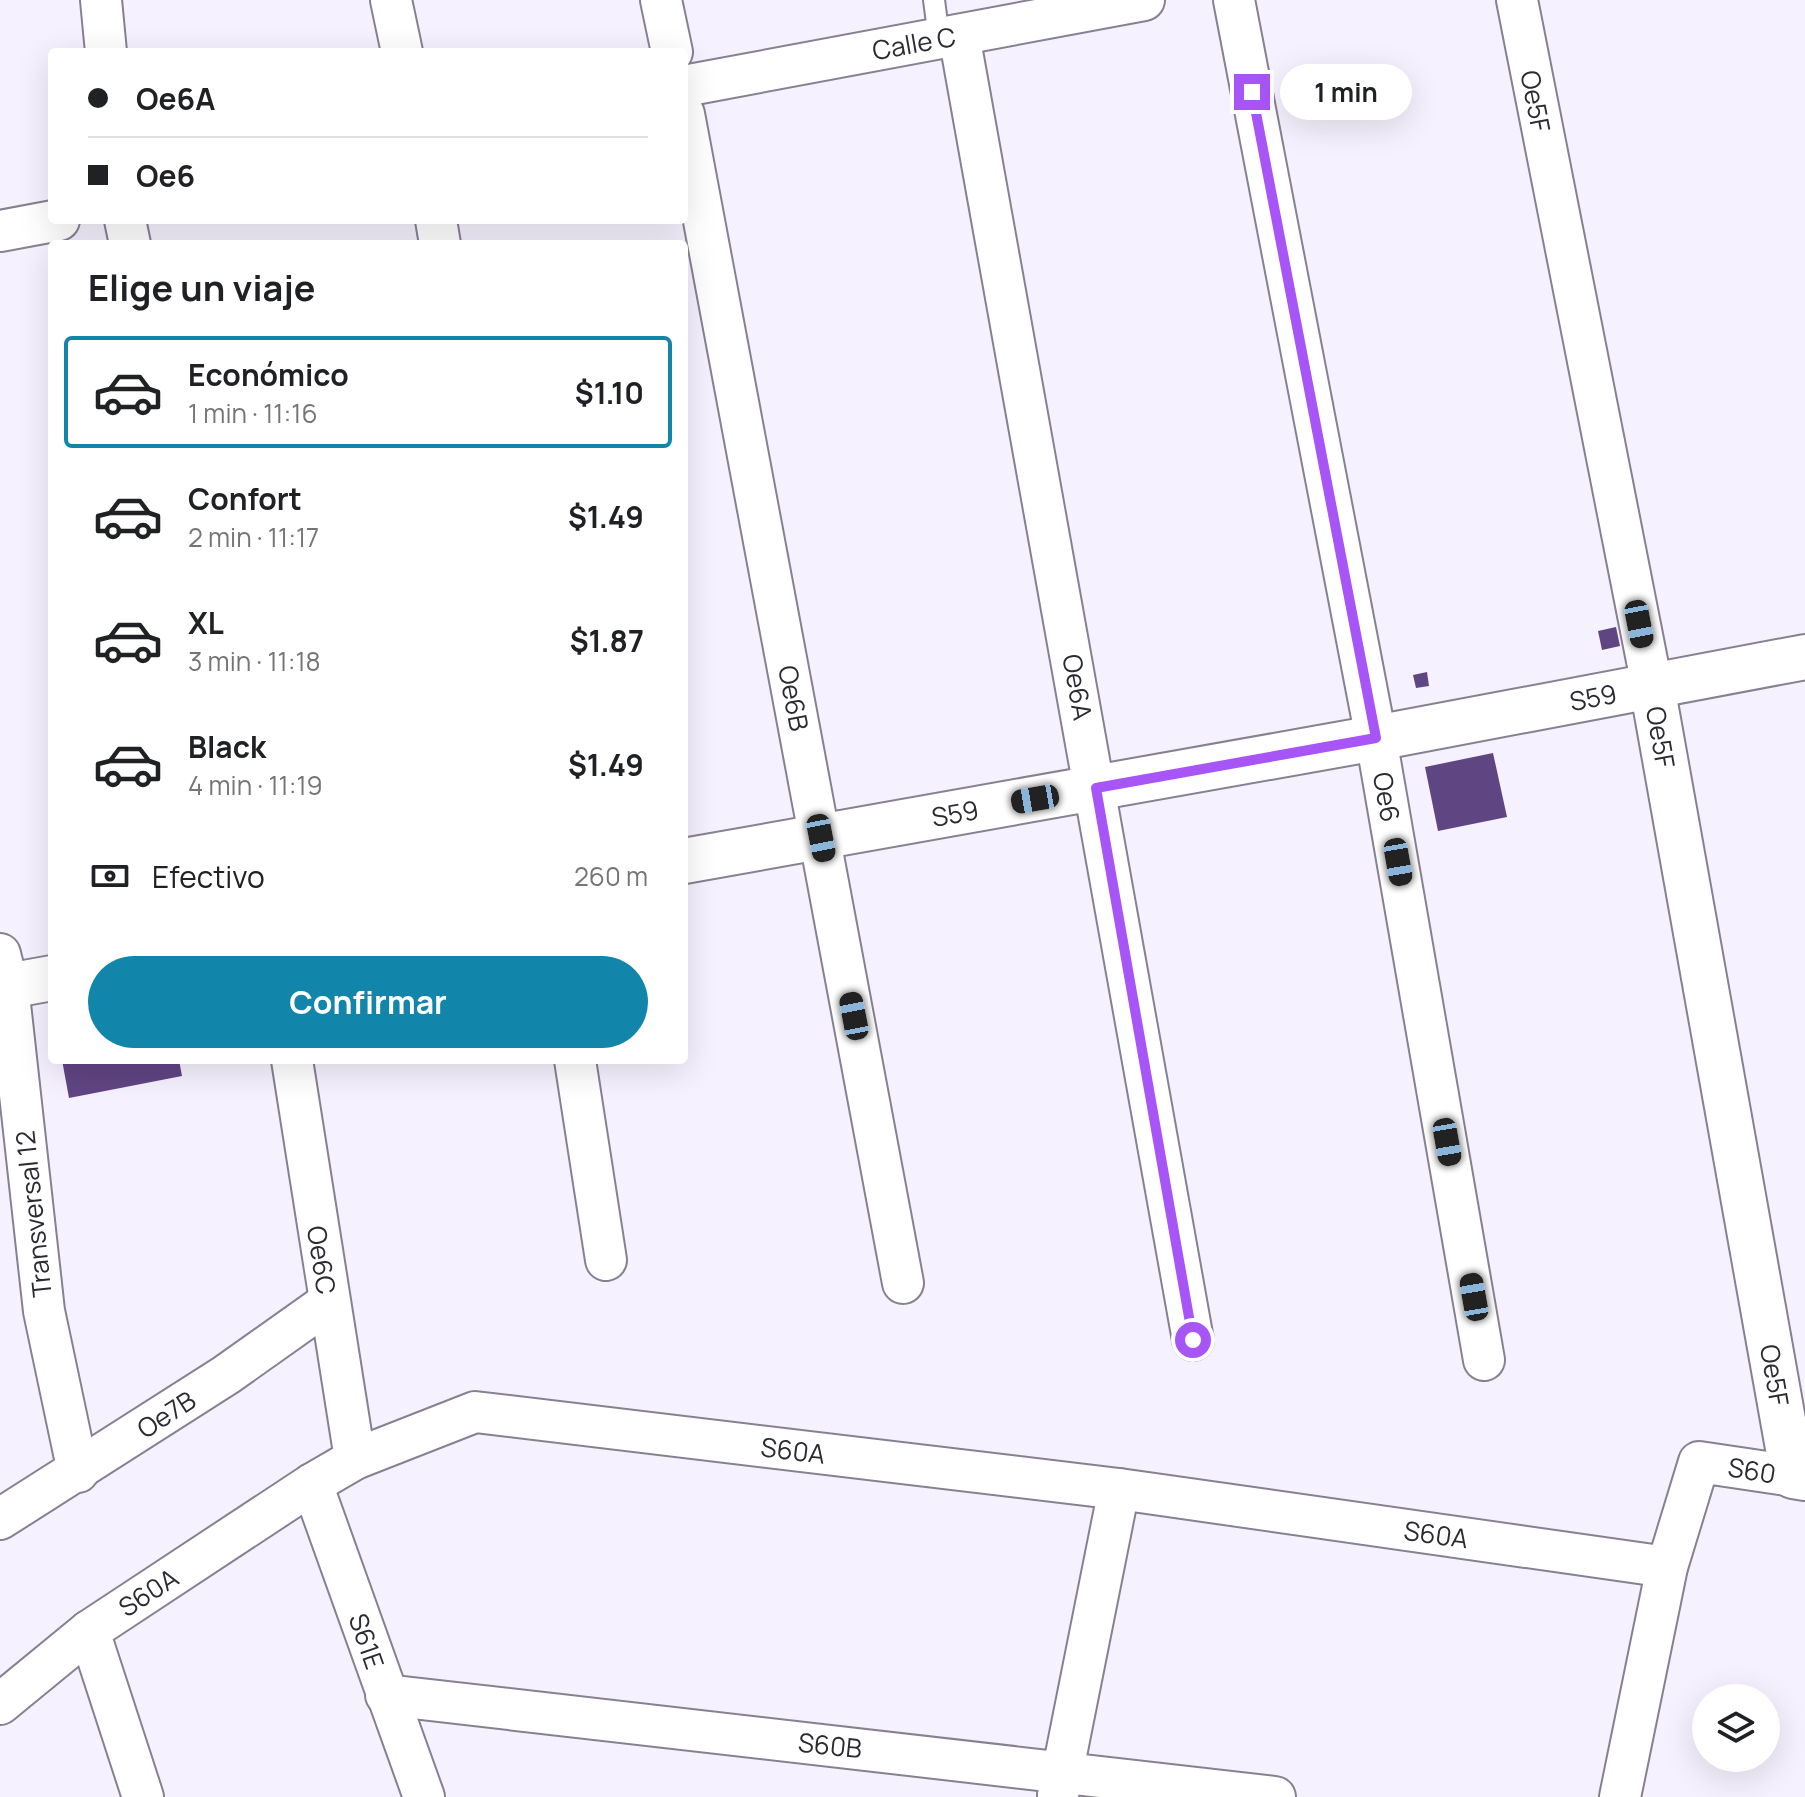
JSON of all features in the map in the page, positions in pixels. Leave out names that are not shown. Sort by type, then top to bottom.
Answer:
[{"type":"street","points":[[101,0],[106,48]]},
{"type":"street","points":[[391,0],[401,48]]},
{"type":"street","points":[[661,0],[671,48]]},
{"type":"street","name":"Calle C","points":[[688,85],[944,24],[1144,0]]},
{"type":"street","name":"Oe6","points":[[1234,0],[1376,738],[1484,1360]]},
{"type":"street","name":"Oe5F","points":[[1517,0],[1652,686],[1799,1477]]},
{"type":"street","name":"Oe6A","points":[[944,24],[1096,788],[1193,1340]]},
{"type":"street","name":"Oe6B","points":[[688,135],[903,1283]]},
{"type":"street","points":[[0,231],[48,222]]},
{"type":"street","name":"S59","points":[[688,860],[1376,738],[1805,657]]},
{"type":"street","points":[[2,983],[48,978]]},
{"type":"street","name":"Transversal 12","points":[[2,983],[44,1311],[78,1472]]},
{"type":"street","name":"Oe6C","points":[[293,1064],[355,1459]]},
{"type":"street","points":[[576,1064],[606,1260]]},
{"type":"street","name":"Oe7B","points":[[0,1519],[226,1375],[329,1302]]},
{"type":"street","name":"S60A","points":[[0,1704],[89,1631],[312,1484],[355,1459],[475,1412],[1119,1489],[1667,1567]]},
{"type":"street","name":"S60","points":[[1667,1567],[1699,1462],[1799,1477]]},
{"type":"street","name":"S61E","points":[[312,1484],[424,1797]]},
{"type":"street","points":[[1061,1784],[1119,1489]]},
{"type":"street","points":[[1620,1797],[1667,1567]]},
{"type":"street","points":[[89,1631],[143,1797]]},
{"type":"street","name":"S60B","points":[[386,1695],[1061,1784],[1275,1797]]},
{"type":"building","points":[[1616,627],[1620,646],[1602,650],[1598,631]]},
{"type":"building","points":[[1427,672],[1429,686],[1416,688],[1413,675]]},
{"type":"building","points":[[1493,753],[1507,817],[1438,831],[1425,767]]},
{"type":"building","points":[[63,1064],[180,1064],[182,1076],[69,1098]]},
{"type":"route","points":[[1193,1340],[1096,788],[1376,738],[1252,92]]}]
